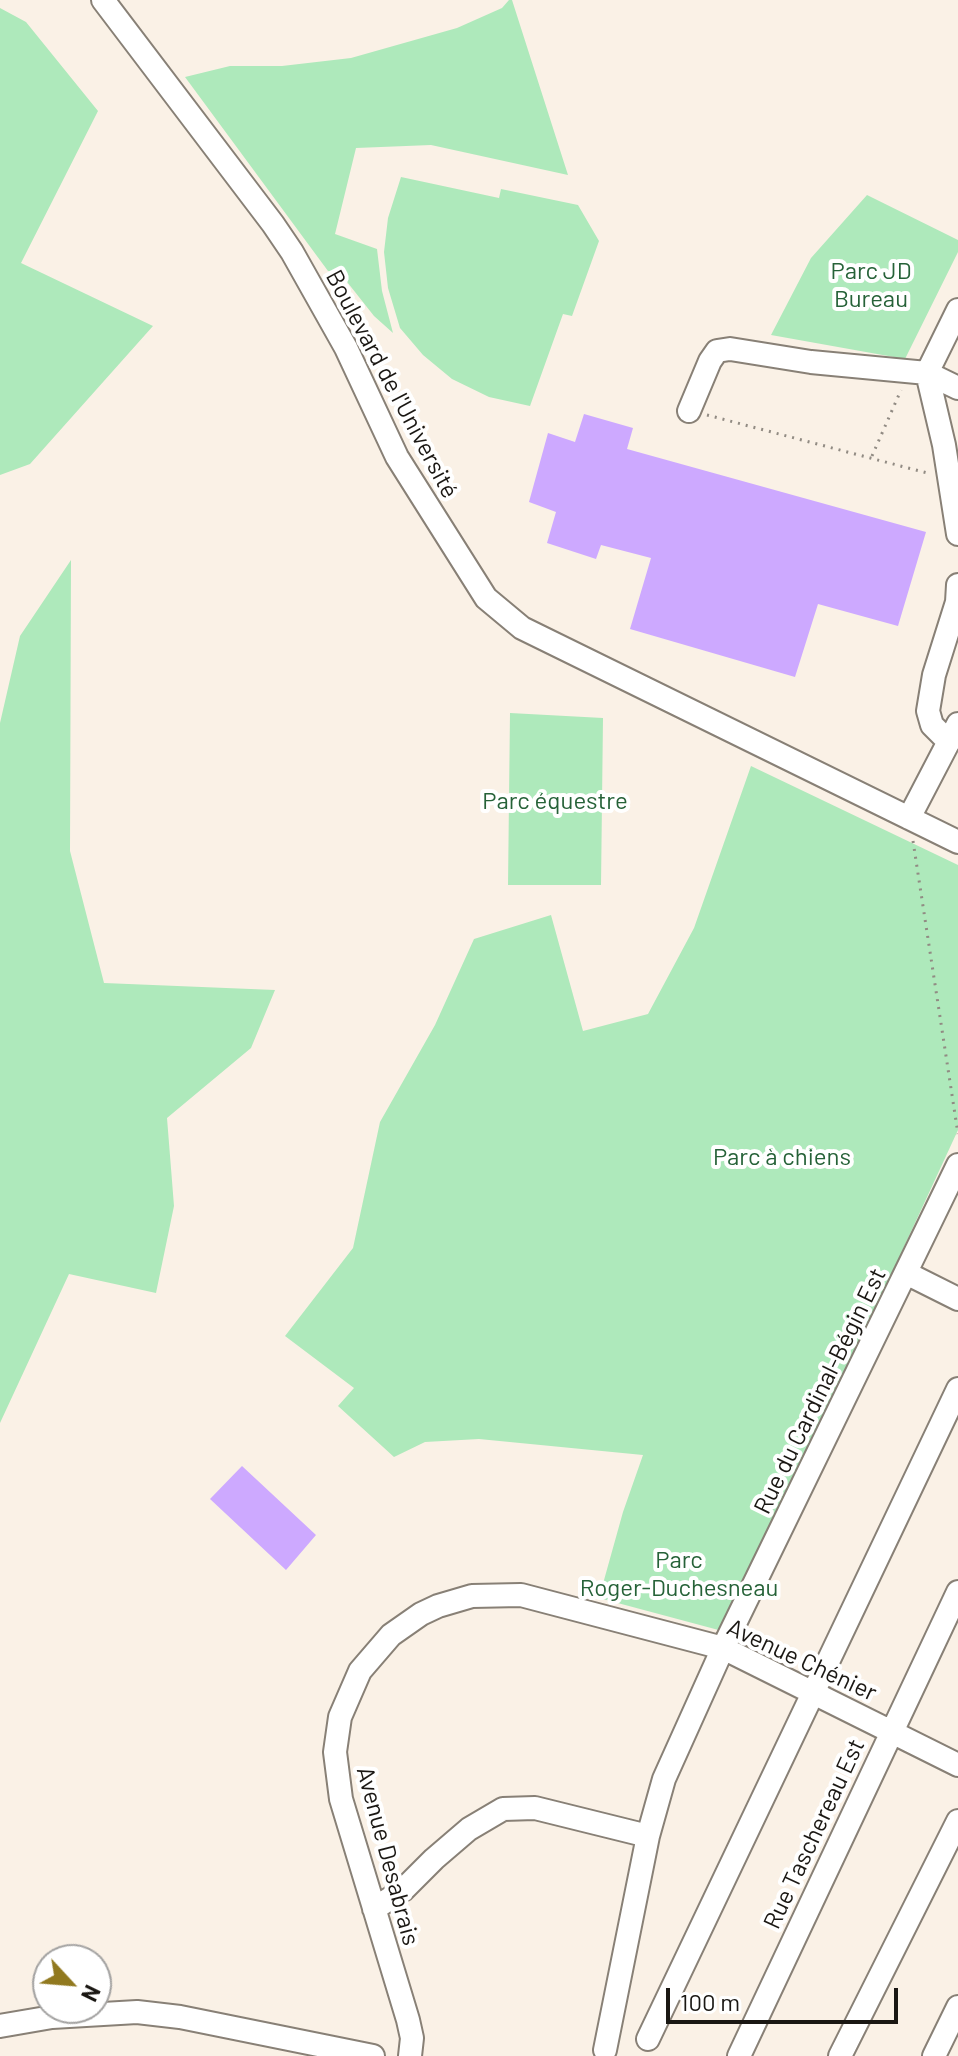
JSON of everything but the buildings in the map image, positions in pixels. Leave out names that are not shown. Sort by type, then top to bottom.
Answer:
[{"type":"street","name":"Boulevard de l'Université","points":[[103,0],[273,224],[300,266],[346,348],[397,457],[486,598],[522,628],[958,842]]},
{"type":"street","points":[[958,310],[918,373],[949,479],[958,534]]},
{"type":"street","points":[[689,411],[710,361],[717,351],[730,349],[811,362],[918,373],[958,388]]},
{"type":"street","points":[[909,818],[953,733],[932,725],[928,711],[934,675],[957,602],[958,585]]},
{"type":"street","name":"Rue du Cardinal-Bégin Est","points":[[605,2050],[648,1836],[664,1779],[723,1648],[958,1165]]},
{"type":"street","points":[[906,1273],[958,1299]]},
{"type":"street","points":[[648,2039],[958,1389]]},
{"type":"street","name":"Rue Taschereau Est","points":[[738,2051],[958,1592]]},
{"type":"street","name":"Avenue Chénier","points":[[391,1635],[438,1606],[472,1596],[505,1593],[537,1598],[723,1648],[958,1765]]},
{"type":"street","name":"Avenue Desabrais","points":[[391,1635],[369,1658],[352,1686],[340,1717],[335,1752],[341,1799],[408,2020],[412,2038],[410,2056]]},
{"type":"street","points":[[374,1909],[403,1890],[469,1829],[503,1809],[535,1808],[648,1836]]},
{"type":"street","points":[[840,2056],[958,1821]]},
{"type":"street","points":[[934,2056],[958,2007]]},
{"type":"street","points":[[0,2026],[52,2017],[137,2012],[180,2017],[373,2056]]},
{"type":"path","points":[[872,456],[918,373]]},
{"type":"path","points":[[689,411],[872,456],[949,479]]},
{"type":"path","points":[[909,818],[958,1134]]},
{"type":"green space","points":[[512,0],[568,175],[431,145],[356,148],[335,234],[377,249],[382,291],[393,333],[374,316],[340,273],[328,271],[185,77],[230,66],[282,66],[351,58],[457,28],[502,8]]},
{"type":"green space","points":[[0,8],[26,22],[98,111],[21,263],[153,326],[30,464],[0,475]]},
{"type":"green space","points":[[401,177],[499,198],[501,189],[578,205],[599,241],[572,316],[563,314],[530,406],[489,397],[452,379],[423,355],[400,328],[388,288],[384,252],[388,218]]},
{"type":"green space","name":"Parc JD Bureau","points":[[867,195],[958,240],[958,252],[905,359],[771,335],[811,258]]},
{"type":"green space","points":[[71,560],[70,851],[104,983],[275,990],[251,1048],[167,1118],[174,1206],[156,1293],[69,1274],[0,1423],[0,723],[20,636]]},
{"type":"green space","name":"Parc équestre","points":[[510,713],[603,718],[601,885],[508,885]]},
{"type":"green space","points":[[751,766],[958,865],[958,1130],[726,1632],[599,1598],[643,1455],[479,1439],[425,1442],[394,1457],[338,1406],[354,1388],[285,1336],[353,1248],[380,1122],[435,1025],[474,939],[551,915],[583,1031],[648,1014],[694,928]]},
{"type":"park label","name":"Parc à chiens","points":[[782,1157]]},
{"type":"park label","name":"Parc Roger-Duchesneau","points":[[679,1574]]}]
